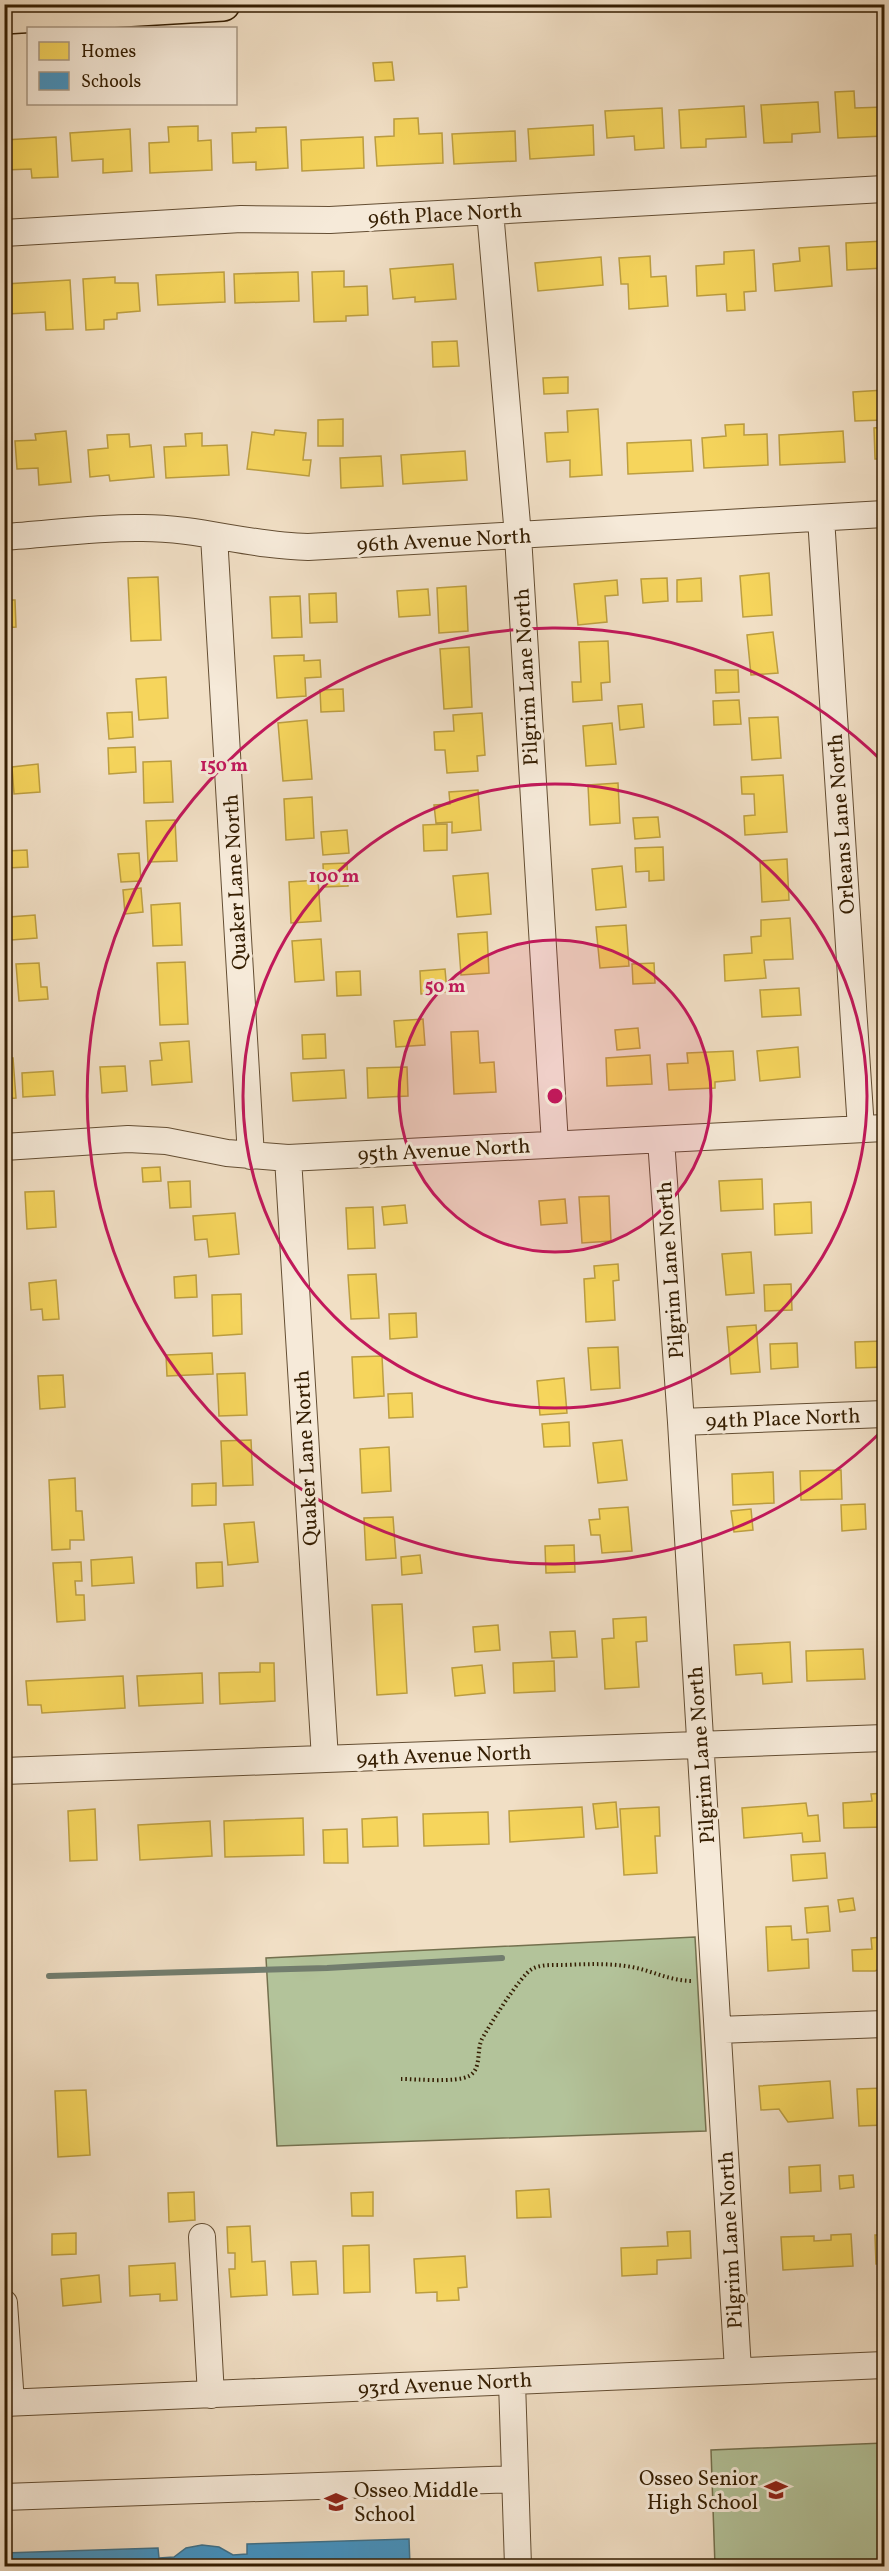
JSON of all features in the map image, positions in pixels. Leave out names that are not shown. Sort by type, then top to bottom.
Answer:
[{"type":"highway","points":[[4,17],[223,4]]},
{"type":"street","name":"96th Place North","points":[[4,233],[241,219],[330,220],[885,189]]},
{"type":"street","name":"Pilgrim Lane North","points":[[490,211],[518,536],[555,1144]]},
{"type":"street","name":"96th Avenue North","points":[[4,537],[142,528],[214,536],[251,543],[308,547],[885,514]]},
{"type":"street","name":"Orleans Lane North","points":[[821,518],[873,1129]]},
{"type":"street","name":"Quaker Lane North","points":[[214,536],[251,1156]]},
{"type":"street","name":"95th Avenue North","points":[[4,1147],[128,1138],[166,1141],[251,1156],[288,1158],[873,1129]]},
{"type":"street","name":"Pilgrim Lane North","points":[[661,1140],[681,1422],[738,2370]]},
{"type":"street","name":"Quaker Lane North","points":[[288,1158],[325,1759]]},
{"type":"street","name":"94th Place North","points":[[681,1422],[885,1414]]},
{"type":"street","name":"94th Avenue North","points":[[4,1771],[885,1738]]},
{"type":"street","points":[[718,2030],[885,2024]]},
{"type":"street","points":[[202,2237],[211,2395]]},
{"type":"street","points":[[4,2303],[8,2403]]},
{"type":"street","name":"93rd Avenue North","points":[[8,2403],[885,2365]]},
{"type":"street","points":[[512,2382],[518,2566]]},
{"type":"street","points":[[4,2497],[514,2479]]},
{"type":"path","points":[[401,2079],[456,2079],[467,2078],[474,2073],[482,2040],[517,1985],[533,1968],[545,1965],[602,1963],[634,1968],[677,1981],[715,1981]]},
{"type":"green space","points":[[695,1937],[706,2131],[277,2146],[266,1958]]},
{"type":"green space","points":[[884,2443],[884,2566],[715,2566],[711,2450]]},
{"type":"building: Homes","points":[[392,62],[394,80],[375,81],[373,63]]},
{"type":"building: Homes","points":[[854,91],[855,108],[884,107],[884,136],[838,138],[835,92]]},
{"type":"building: Homes","points":[[818,102],[820,132],[792,134],[792,142],[764,143],[761,105]]},
{"type":"building: Homes","points":[[744,106],[746,137],[706,139],[706,147],[681,148],[679,110]]},
{"type":"building: Homes","points":[[662,108],[664,148],[635,150],[634,136],[607,138],[605,111]]},
{"type":"building: Homes","points":[[418,118],[419,134],[442,133],[443,163],[377,166],[375,137],[394,136],[394,119]]},
{"type":"building: Homes","points":[[593,125],[594,155],[530,159],[528,129]]},
{"type":"building: Homes","points":[[198,126],[198,141],[211,140],[212,170],[150,173],[149,143],[169,142],[168,127]]},
{"type":"building: Homes","points":[[286,127],[288,168],[256,170],[256,162],[233,163],[232,133],[256,132],[256,128]]},
{"type":"building: Homes","points":[[130,129],[132,171],[103,173],[103,159],[72,161],[70,133]]},
{"type":"building: Homes","points":[[515,131],[516,161],[454,164],[452,134]]},
{"type":"building: Homes","points":[[56,137],[58,177],[32,178],[31,169],[4,170],[4,140]]},
{"type":"building: Homes","points":[[363,137],[364,168],[302,171],[301,140]]},
{"type":"building: Homes","points":[[884,241],[884,268],[847,270],[846,243]]},
{"type":"building: Homes","points":[[829,246],[832,286],[775,291],[773,264],[800,261],[799,248]]},
{"type":"building: Homes","points":[[754,250],[756,291],[744,292],[745,310],[727,311],[726,294],[697,296],[696,266],[724,264],[724,252]]},
{"type":"building: Homes","points":[[650,256],[651,277],[666,276],[668,306],[629,309],[628,284],[621,284],[619,258]]},
{"type":"building: Homes","points":[[601,257],[603,285],[538,291],[535,263]]},
{"type":"building: Homes","points":[[453,264],[456,299],[415,302],[415,297],[393,299],[390,269]]},
{"type":"building: Homes","points":[[344,271],[344,287],[367,286],[368,315],[346,316],[346,321],[314,322],[312,272]]},
{"type":"building: Homes","points":[[224,272],[225,302],[158,305],[156,275]]},
{"type":"building: Homes","points":[[298,272],[299,301],[235,303],[234,274]]},
{"type":"building: Homes","points":[[115,277],[115,283],[138,283],[140,311],[117,313],[117,319],[104,320],[104,329],[86,330],[83,279]]},
{"type":"building: Homes","points":[[70,280],[73,329],[46,330],[45,312],[7,314],[5,284]]},
{"type":"building: Homes","points":[[457,341],[459,366],[433,367],[432,342]]},
{"type":"building: Homes","points":[[568,377],[568,393],[544,394],[543,378]]},
{"type":"building: Homes","points":[[884,390],[884,420],[855,421],[853,392]]},
{"type":"building: Homes","points":[[598,409],[602,475],[570,477],[570,460],[547,462],[545,433],[568,432],[567,411]]},
{"type":"building: Homes","points":[[343,419],[343,446],[318,446],[318,420]]},
{"type":"building: Homes","points":[[744,424],[744,435],[767,434],[768,465],[704,468],[702,438],[726,436],[725,425]]},
{"type":"building: Homes","points":[[884,427],[884,459],[875,459],[874,428]]},
{"type":"building: Homes","points":[[275,430],[306,433],[303,460],[311,460],[309,476],[247,469],[252,432],[274,435]]},
{"type":"building: Homes","points":[[66,431],[71,482],[39,485],[38,468],[17,469],[15,441],[36,440],[35,434]]},
{"type":"building: Homes","points":[[843,431],[845,462],[780,465],[779,435]]},
{"type":"building: Homes","points":[[202,433],[202,446],[227,445],[229,475],[166,478],[164,447],[186,446],[185,434]]},
{"type":"building: Homes","points":[[129,434],[130,447],[151,445],[154,477],[110,481],[109,475],[90,477],[88,450],[108,448],[107,435]]},
{"type":"building: Homes","points":[[691,440],[693,471],[628,474],[627,443]]},
{"type":"building: Homes","points":[[465,451],[467,480],[403,484],[401,455]]},
{"type":"building: Homes","points":[[381,456],[383,486],[341,488],[340,458]]},
{"type":"building: Homes","points":[[884,569],[884,610],[881,610],[878,570]]},
{"type":"building: Homes","points":[[769,573],[772,615],[743,617],[740,576]]},
{"type":"building: Homes","points":[[158,577],[161,640],[131,641],[128,578]]},
{"type":"building: Homes","points":[[4,578],[8,578],[9,600],[15,600],[16,627],[4,628]]},
{"type":"building: Homes","points":[[667,578],[668,601],[643,603],[641,579]]},
{"type":"building: Homes","points":[[701,578],[702,601],[677,602],[677,580]]},
{"type":"building: Homes","points":[[617,580],[618,595],[605,596],[607,622],[578,625],[574,584]]},
{"type":"building: Homes","points":[[466,586],[468,631],[439,633],[437,588]]},
{"type":"building: Homes","points":[[428,589],[430,615],[399,617],[397,591]]},
{"type":"building: Homes","points":[[336,593],[337,622],[310,623],[309,594]]},
{"type":"building: Homes","points":[[300,596],[302,637],[272,638],[270,597]]},
{"type":"building: Homes","points":[[773,632],[778,673],[751,675],[747,635]]},
{"type":"building: Homes","points":[[608,641],[610,682],[601,683],[602,700],[573,702],[572,682],[581,682],[579,642]]},
{"type":"building: Homes","points":[[469,647],[472,707],[444,709],[440,649]]},
{"type":"building: Homes","points":[[304,655],[304,661],[320,660],[321,677],[305,678],[306,696],[277,698],[274,656]]},
{"type":"building: Homes","points":[[715,670],[738,670],[739,692],[716,693]]},
{"type":"building: Homes","points":[[166,677],[168,718],[139,720],[136,679]]},
{"type":"building: Homes","points":[[343,689],[344,711],[321,712],[320,690]]},
{"type":"building: Homes","points":[[739,700],[741,724],[714,725],[713,701]]},
{"type":"building: Homes","points":[[642,704],[644,727],[620,730],[618,706]]},
{"type":"building: Homes","points":[[132,712],[133,737],[109,739],[107,713]]},
{"type":"building: Homes","points":[[482,713],[485,755],[477,756],[478,771],[447,773],[445,750],[435,750],[434,732],[454,731],[453,715]]},
{"type":"building: Homes","points":[[778,717],[781,758],[752,760],[749,718]]},
{"type":"building: Homes","points":[[307,720],[312,779],[283,781],[278,723]]},
{"type":"building: Homes","points":[[612,723],[616,764],[586,766],[583,726]]},
{"type":"building: Homes","points":[[135,747],[136,772],[109,774],[108,748]]},
{"type":"building: Homes","points":[[171,761],[173,802],[144,803],[143,762]]},
{"type":"building: Homes","points":[[38,764],[40,792],[14,794],[12,767]]},
{"type":"building: Homes","points":[[783,775],[787,832],[745,835],[744,816],[755,815],[754,794],[742,794],[741,777]]},
{"type":"building: Homes","points":[[618,783],[620,823],[590,825],[588,785]]},
{"type":"building: Homes","points":[[478,790],[481,830],[452,833],[452,822],[436,823],[434,805],[450,804],[449,792]]},
{"type":"building: Homes","points":[[312,797],[314,838],[286,840],[284,799]]},
{"type":"building: Homes","points":[[658,817],[660,837],[635,839],[633,818]]},
{"type":"building: Homes","points":[[175,820],[177,861],[148,862],[146,821]]},
{"type":"building: Homes","points":[[447,824],[447,850],[424,851],[423,825]]},
{"type":"building: Homes","points":[[347,830],[349,853],[323,855],[321,832]]},
{"type":"building: Homes","points":[[663,847],[664,880],[649,881],[649,871],[636,872],[635,848]]},
{"type":"building: Homes","points":[[27,850],[28,867],[7,868],[6,851]]},
{"type":"building: Homes","points":[[139,853],[141,881],[121,882],[118,854]]},
{"type":"building: Homes","points":[[787,859],[789,900],[762,902],[760,861]]},
{"type":"building: Homes","points":[[347,863],[348,886],[324,887],[323,864]]},
{"type":"building: Homes","points":[[622,866],[626,907],[596,910],[592,869]]},
{"type":"building: Homes","points":[[488,873],[491,914],[457,917],[453,876]]},
{"type":"building: Homes","points":[[318,880],[321,921],[291,923],[289,882]]},
{"type":"building: Homes","points":[[141,888],[143,912],[125,914],[123,890]]},
{"type":"building: Homes","points":[[180,903],[182,945],[153,946],[151,905]]},
{"type":"building: Homes","points":[[35,915],[37,938],[11,940],[9,917]]},
{"type":"building: Homes","points":[[790,918],[793,959],[764,960],[766,978],[725,981],[724,955],[752,953],[751,937],[761,936],[761,920]]},
{"type":"building: Homes","points":[[626,925],[629,966],[600,968],[596,927]]},
{"type":"building: Homes","points":[[487,932],[489,973],[461,975],[458,934]]},
{"type":"building: Homes","points":[[321,939],[324,980],[295,982],[292,941]]},
{"type":"building: Homes","points":[[185,962],[188,1024],[160,1025],[157,963]]},
{"type":"building: Homes","points":[[39,963],[41,987],[47,987],[48,999],[19,1001],[16,964]]},
{"type":"building: Homes","points":[[654,963],[655,983],[633,984],[632,964]]},
{"type":"building: Homes","points":[[445,969],[447,992],[421,994],[420,971]]},
{"type":"building: Homes","points":[[360,971],[361,995],[337,996],[336,972]]},
{"type":"building: Homes","points":[[799,988],[801,1015],[762,1017],[760,990]]},
{"type":"building: Homes","points":[[423,1019],[425,1045],[396,1047],[394,1021]]},
{"type":"building: Homes","points":[[638,1028],[640,1048],[617,1050],[615,1030]]},
{"type":"building: Homes","points":[[478,1031],[480,1063],[494,1062],[496,1092],[454,1094],[451,1032]]},
{"type":"building: Homes","points":[[325,1034],[326,1058],[303,1059],[302,1035]]},
{"type":"building: Homes","points":[[189,1041],[192,1082],[152,1085],[150,1061],[162,1060],[160,1043]]},
{"type":"building: Homes","points":[[798,1047],[800,1077],[760,1081],[757,1051]]},
{"type":"building: Homes","points":[[733,1051],[735,1080],[715,1082],[715,1088],[669,1090],[667,1064],[688,1063],[687,1053]]},
{"type":"building: Homes","points":[[650,1055],[652,1084],[607,1086],[606,1058]]},
{"type":"building: Homes","points":[[4,1058],[13,1058],[16,1098],[4,1099]]},
{"type":"building: Homes","points":[[125,1066],[127,1091],[102,1093],[100,1067]]},
{"type":"building: Homes","points":[[407,1067],[408,1096],[368,1098],[367,1068]]},
{"type":"building: Homes","points":[[344,1070],[346,1098],[293,1101],[291,1073]]},
{"type":"building: Homes","points":[[53,1071],[55,1095],[23,1097],[22,1073]]},
{"type":"building: Homes","points":[[160,1167],[161,1181],[143,1182],[142,1168]]},
{"type":"building: Homes","points":[[762,1179],[763,1209],[721,1211],[719,1181]]},
{"type":"building: Homes","points":[[190,1181],[191,1207],[170,1208],[168,1182]]},
{"type":"building: Homes","points":[[54,1191],[56,1227],[27,1229],[25,1192]]},
{"type":"building: Homes","points":[[609,1196],[611,1241],[582,1243],[579,1197]]},
{"type":"building: Homes","points":[[565,1199],[567,1223],[541,1225],[539,1201]]},
{"type":"building: Homes","points":[[811,1202],[812,1233],[775,1235],[774,1204]]},
{"type":"building: Homes","points":[[405,1205],[407,1223],[384,1225],[382,1207]]},
{"type":"building: Homes","points":[[373,1207],[375,1248],[348,1249],[346,1208]]},
{"type":"building: Homes","points":[[235,1213],[239,1254],[209,1257],[207,1239],[195,1240],[193,1216]]},
{"type":"building: Homes","points":[[751,1252],[754,1293],[726,1295],[722,1254]]},
{"type":"building: Homes","points":[[618,1264],[619,1280],[613,1281],[615,1320],[586,1322],[584,1279],[595,1278],[594,1266]]},
{"type":"building: Homes","points":[[376,1274],[379,1318],[351,1319],[348,1275]]},
{"type":"building: Homes","points":[[196,1275],[197,1297],[175,1298],[174,1277]]},
{"type":"building: Homes","points":[[56,1280],[59,1319],[43,1320],[42,1309],[31,1310],[29,1283]]},
{"type":"building: Homes","points":[[791,1284],[792,1310],[765,1311],[764,1285]]},
{"type":"building: Homes","points":[[241,1294],[242,1334],[213,1336],[212,1295]]},
{"type":"building: Homes","points":[[416,1313],[417,1337],[390,1339],[389,1314]]},
{"type":"building: Homes","points":[[756,1325],[760,1372],[731,1374],[727,1327]]},
{"type":"building: Homes","points":[[884,1341],[884,1367],[856,1368],[855,1342]]},
{"type":"building: Homes","points":[[797,1343],[798,1367],[771,1369],[770,1344]]},
{"type":"building: Homes","points":[[618,1347],[620,1388],[591,1390],[588,1348]]},
{"type":"building: Homes","points":[[212,1353],[213,1374],[167,1376],[166,1355]]},
{"type":"building: Homes","points":[[382,1356],[384,1396],[354,1398],[352,1357]]},
{"type":"building: Homes","points":[[245,1373],[247,1415],[219,1416],[217,1374]]},
{"type":"building: Homes","points":[[63,1375],[65,1407],[40,1409],[38,1376]]},
{"type":"building: Homes","points":[[564,1378],[567,1413],[540,1415],[537,1381]]},
{"type":"building: Homes","points":[[412,1393],[413,1417],[389,1418],[388,1394]]},
{"type":"building: Homes","points":[[569,1422],[570,1446],[544,1447],[542,1424]]},
{"type":"building: Homes","points":[[251,1440],[253,1485],[223,1486],[221,1441]]},
{"type":"building: Homes","points":[[622,1440],[627,1480],[598,1483],[593,1443]]},
{"type":"building: Homes","points":[[389,1447],[391,1491],[362,1493],[360,1449]]},
{"type":"building: Homes","points":[[884,1469],[884,1498],[880,1498],[879,1470]]},
{"type":"building: Homes","points":[[841,1470],[842,1499],[801,1500],[800,1471]]},
{"type":"building: Homes","points":[[773,1472],[774,1503],[733,1505],[732,1474]]},
{"type":"building: Homes","points":[[75,1478],[76,1511],[82,1511],[84,1540],[70,1540],[70,1549],[52,1550],[49,1480]]},
{"type":"building: Homes","points":[[216,1483],[216,1505],[192,1506],[192,1484]]},
{"type":"building: Homes","points":[[865,1504],[866,1529],[842,1531],[841,1505]]},
{"type":"building: Homes","points":[[628,1507],[632,1551],[602,1553],[600,1535],[591,1535],[589,1520],[600,1519],[599,1509]]},
{"type":"building: Homes","points":[[751,1509],[753,1530],[734,1532],[731,1511]]},
{"type":"building: Homes","points":[[393,1517],[396,1558],[366,1560],[364,1518]]},
{"type":"building: Homes","points":[[254,1522],[258,1562],[228,1565],[224,1524]]},
{"type":"building: Homes","points":[[574,1545],[575,1572],[546,1573],[545,1546]]},
{"type":"building: Homes","points":[[420,1555],[422,1573],[402,1575],[401,1557]]},
{"type":"building: Homes","points":[[132,1557],[134,1583],[92,1586],[91,1560]]},
{"type":"building: Homes","points":[[81,1562],[82,1581],[75,1581],[76,1595],[84,1595],[85,1620],[57,1622],[53,1563]]},
{"type":"building: Homes","points":[[222,1562],[223,1586],[197,1588],[196,1563]]},
{"type":"building: Homes","points":[[402,1604],[407,1693],[377,1695],[372,1605]]},
{"type":"building: Homes","points":[[646,1617],[647,1641],[636,1642],[639,1687],[605,1689],[602,1639],[614,1638],[613,1619]]},
{"type":"building: Homes","points":[[498,1625],[500,1650],[475,1652],[473,1627]]},
{"type":"building: Homes","points":[[575,1631],[577,1657],[552,1658],[550,1632]]},
{"type":"building: Homes","points":[[790,1642],[792,1682],[763,1684],[762,1673],[736,1675],[734,1645]]},
{"type":"building: Homes","points":[[863,1649],[865,1679],[807,1681],[806,1651]]},
{"type":"building: Homes","points":[[554,1661],[555,1691],[514,1693],[513,1663]]},
{"type":"building: Homes","points":[[260,1663],[274,1663],[275,1701],[220,1704],[219,1673],[260,1672]]},
{"type":"building: Homes","points":[[482,1665],[485,1693],[455,1696],[452,1668]]},
{"type":"building: Homes","points":[[202,1673],[203,1703],[139,1706],[137,1676]]},
{"type":"building: Homes","points":[[123,1676],[125,1708],[42,1713],[41,1705],[28,1705],[26,1681]]},
{"type":"building: Homes","points":[[884,1793],[884,1827],[844,1828],[843,1803],[872,1801],[871,1794]]},
{"type":"building: Homes","points":[[616,1802],[618,1827],[596,1829],[593,1804]]},
{"type":"building: Homes","points":[[806,1803],[808,1816],[818,1815],[820,1841],[803,1842],[802,1833],[744,1838],[742,1808]]},
{"type":"building: Homes","points":[[582,1807],[584,1837],[510,1842],[509,1811]]},
{"type":"building: Homes","points":[[659,1807],[660,1836],[655,1836],[657,1873],[624,1875],[620,1809]]},
{"type":"building: Homes","points":[[95,1809],[97,1860],[70,1861],[68,1811]]},
{"type":"building: Homes","points":[[488,1812],[489,1844],[424,1846],[423,1814]]},
{"type":"building: Homes","points":[[397,1817],[398,1846],[363,1847],[362,1819]]},
{"type":"building: Homes","points":[[303,1818],[304,1855],[225,1857],[224,1821]]},
{"type":"building: Homes","points":[[210,1821],[212,1856],[140,1860],[138,1825]]},
{"type":"building: Homes","points":[[347,1829],[348,1863],[324,1863],[323,1830]]},
{"type":"building: Homes","points":[[825,1853],[827,1878],[793,1881],[791,1855]]},
{"type":"building: Homes","points":[[853,1898],[855,1910],[840,1912],[838,1900]]},
{"type":"building: Homes","points":[[828,1906],[830,1931],[807,1933],[805,1908]]},
{"type":"building: Homes","points":[[791,1926],[792,1940],[808,1939],[809,1968],[768,1971],[766,1927]]},
{"type":"building: Homes","points":[[884,1937],[884,1967],[875,1971],[853,1971],[852,1950],[872,1949],[871,1938]]},
{"type":"building: Homes","points":[[830,2081],[833,2118],[788,2122],[779,2109],[761,2110],[759,2086]]},
{"type":"building: Homes","points":[[884,2088],[884,2125],[859,2126],[857,2089]]},
{"type":"building: Homes","points":[[86,2090],[90,2155],[58,2157],[55,2091]]},
{"type":"building: Homes","points":[[820,2165],[821,2191],[790,2193],[789,2167]]},
{"type":"building: Homes","points":[[853,2175],[854,2187],[840,2189],[839,2176]]},
{"type":"building: Homes","points":[[549,2189],[551,2217],[517,2218],[516,2191]]},
{"type":"building: Homes","points":[[194,2192],[195,2220],[169,2222],[168,2193]]},
{"type":"building: Homes","points":[[373,2192],[373,2216],[352,2216],[351,2193]]},
{"type":"building: Homes","points":[[250,2226],[252,2262],[265,2261],[267,2295],[231,2297],[229,2269],[235,2269],[235,2253],[228,2253],[227,2227]]},
{"type":"building: Homes","points":[[690,2231],[691,2258],[657,2260],[657,2274],[622,2276],[621,2248],[668,2246],[667,2232]]},
{"type":"building: Homes","points":[[76,2233],[76,2254],[52,2255],[52,2234]]},
{"type":"building: Homes","points":[[851,2234],[853,2266],[783,2270],[781,2237],[814,2236],[814,2241],[831,2240],[831,2235]]},
{"type":"building: Homes","points":[[875,2235],[884,2235],[884,2263],[876,2264]]},
{"type":"building: Homes","points":[[369,2245],[370,2292],[344,2293],[343,2246]]},
{"type":"building: Homes","points":[[465,2256],[467,2287],[458,2288],[459,2300],[437,2301],[437,2292],[416,2293],[414,2259]]},
{"type":"building: Homes","points":[[316,2261],[318,2294],[293,2295],[291,2262]]},
{"type":"building: Homes","points":[[175,2263],[177,2300],[160,2301],[160,2294],[130,2296],[129,2266]]},
{"type":"building: Homes","points":[[99,2275],[101,2302],[63,2306],[61,2279]]},
{"type":"building: Schools","name":"Osseo Middle School","points":[[409,2539],[410,2566],[4,2566],[4,2553],[158,2548],[159,2558],[174,2557],[186,2548],[202,2545],[219,2547],[233,2555],[247,2554],[247,2544]]},
{"type":"waterway","points":[[49,1976],[327,1968],[502,1958]]},
{"type":"place","name":"Osseo Senior High School","points":[[776,2490]]},
{"type":"place","name":"Osseo Middle School","points":[[336,2502]]}]
